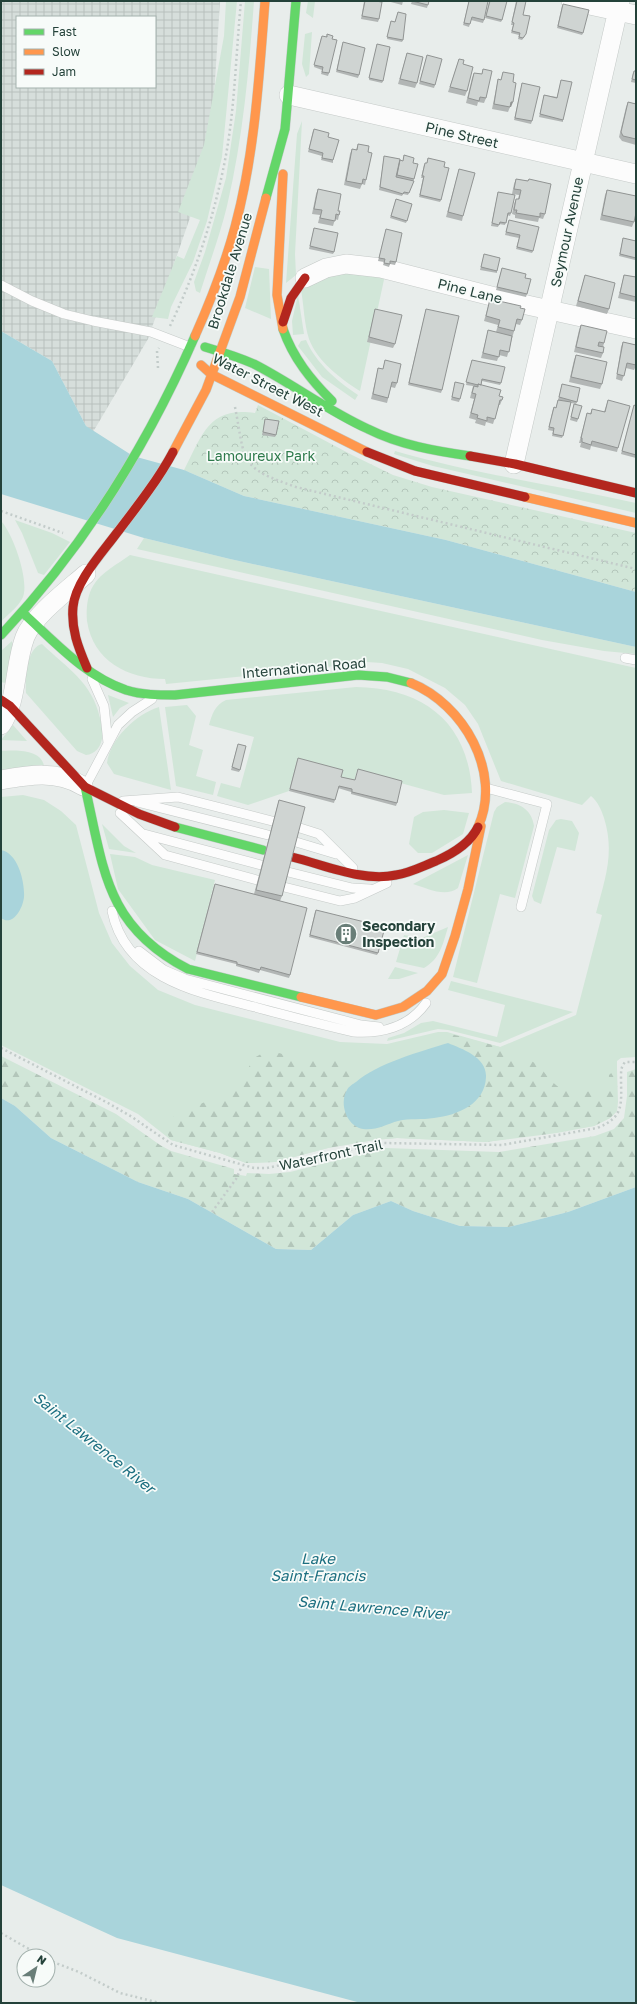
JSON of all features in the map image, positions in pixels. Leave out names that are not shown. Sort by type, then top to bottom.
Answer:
[{"type":"main road","name":"Brookdale Avenue","points":[[29,618],[107,503],[143,443],[177,375],[210,302],[225,261],[241,202],[257,103],[265,1]]},
{"type":"main road","name":"Brookdale Avenue","points":[[89,570],[109,545],[172,454],[206,390],[240,296],[284,129],[296,1]]},
{"type":"main road","points":[[284,129],[277,295],[278,314],[282,331],[293,355],[315,385],[355,422]]},
{"type":"main road","points":[[282,331],[285,310],[298,284],[305,278]]},
{"type":"main road","name":"Water Street West","points":[[636,493],[514,464],[441,452],[404,443],[383,436],[355,422],[261,369],[220,351],[203,346],[190,347],[197,362],[211,374],[370,453],[415,471],[636,523]]},
{"type":"main road","points":[[88,672],[77,646],[72,618],[76,594],[89,570]]},
{"type":"main road","points":[[1,635],[29,618]]},
{"type":"main road","name":"International Road","points":[[29,618],[88,672],[112,685],[134,694],[156,696],[358,675],[396,679],[415,685],[446,705],[462,722],[476,751],[486,788],[484,815],[476,830],[460,848],[411,873],[382,877],[366,876],[292,857]]},
{"type":"main road","points":[[6,703],[91,790],[165,824],[263,850]]},
{"type":"main road","points":[[91,790],[106,880],[119,908],[142,939],[171,961],[188,969],[376,1016],[388,1014],[411,1003],[425,993],[441,975],[457,931],[469,885],[484,815]]},
{"type":"street","points":[[571,1],[618,6],[636,15]]},
{"type":"street","name":"Seymour Avenue","points":[[514,464],[618,6]]},
{"type":"street","name":"Pine Street","points":[[288,95],[636,174]]},
{"type":"street","name":"Pine Lane","points":[[305,278],[326,268],[346,264],[380,268],[550,310],[636,329]]},
{"type":"street","points":[[1,726],[29,618],[55,599],[89,570]]},
{"type":"street","points":[[1,780],[46,774],[74,781],[91,790]]},
{"type":"lane","points":[[1,285],[32,301],[64,314],[151,332],[190,347]]},
{"type":"lane","points":[[625,658],[636,660]]},
{"type":"lane","points":[[88,672],[100,693],[104,706],[107,721],[108,744]]},
{"type":"lane","points":[[156,696],[124,719],[108,744],[91,790],[136,828],[160,852],[169,857],[257,880]]},
{"type":"lane","points":[[486,788],[546,804],[521,907]]},
{"type":"lane","points":[[124,801],[178,797],[272,820]]},
{"type":"lane","points":[[108,799],[137,802],[268,835]]},
{"type":"lane","points":[[136,828],[152,837],[261,865]]},
{"type":"lane","points":[[300,828],[319,834],[358,872],[366,876]]},
{"type":"lane","points":[[296,842],[333,852],[345,860]]},
{"type":"lane","points":[[288,872],[356,889],[382,886]]},
{"type":"lane","points":[[284,887],[340,901],[355,898],[411,873]]},
{"type":"lane","points":[[106,880],[113,914],[125,942],[134,953],[157,973],[184,988],[353,1032],[366,1033],[396,1027],[407,1021],[424,1005],[441,975]]},
{"type":"path","points":[[157,372],[159,366],[157,351],[195,270],[219,191],[231,116],[241,1]]},
{"type":"path","points":[[159,366],[177,375]]},
{"type":"path","points":[[233,404],[235,407],[246,459],[254,470],[274,480],[303,489],[636,569]]},
{"type":"path","points":[[1,511],[68,535]]},
{"type":"path","name":"Waterfront Trail","points":[[1,1048],[108,1103],[132,1117],[173,1145],[219,1156],[242,1166],[267,1168],[382,1143],[502,1145],[573,1134],[596,1128],[608,1124],[617,1115],[621,1102],[622,1067],[625,1062],[634,1062]]},
{"type":"path","points":[[212,1212],[236,1179],[242,1166]]},
{"type":"path","points":[[1,1933],[27,1948]]},
{"type":"path","points":[[56,1963],[79,1972],[120,1993],[160,2003]]},
{"type":"shaded area","points":[[1,1],[220,1],[210,160],[148,339],[93,432],[86,426],[52,361],[1,331]]},
{"type":"green space","points":[[226,1],[237,1],[222,157],[207,221],[193,262],[171,307],[168,319],[152,317],[177,256],[184,259],[200,220],[178,212],[204,145],[224,36]]},
{"type":"green space","points":[[245,1],[254,1],[247,78],[237,155],[227,206],[200,293],[196,291],[194,282],[205,252],[226,178],[236,111]]},
{"type":"green space","points":[[308,1],[315,1],[313,18],[306,13]]},
{"type":"green space","points":[[312,32],[309,74],[306,77],[302,64],[305,34]]},
{"type":"green space","points":[[302,121],[295,254],[296,275],[286,283],[297,134]]},
{"type":"green space","points":[[255,267],[269,269],[271,319],[245,308]]},
{"type":"green space","points":[[345,273],[385,275],[360,391],[330,369],[313,347],[306,327],[301,290],[314,280]]},
{"type":"green space","points":[[298,295],[304,334],[293,335],[292,321]]},
{"type":"green space","points":[[306,340],[321,364],[342,384],[358,395],[355,400],[322,377],[298,346],[301,341]]},
{"type":"green space","name":"Lamoureux Park","points":[[258,405],[393,475],[432,487],[636,533],[636,592],[446,540],[244,496],[184,470],[202,435],[209,426],[217,419],[227,414],[239,412],[255,413]]},
{"type":"green space","points":[[395,451],[485,473],[636,503],[636,513],[433,466],[394,454]]},
{"type":"green space","points":[[15,520],[52,533],[70,542],[44,575],[38,573],[22,533]]},
{"type":"green space","points":[[1,521],[11,536],[19,559],[24,582],[24,592],[20,602],[1,622]]},
{"type":"green space","points":[[144,538],[230,559],[636,647],[636,654],[604,651],[542,640],[137,549]]},
{"type":"green space","points":[[130,555],[636,668],[636,1057],[621,1058],[617,1061],[617,1111],[610,1118],[594,1126],[486,1142],[397,1138],[374,1140],[328,1148],[275,1162],[246,1163],[220,1153],[171,1140],[138,1114],[1,1045],[1,797],[23,795],[44,800],[61,811],[76,825],[99,913],[112,943],[130,966],[158,990],[195,1005],[340,1042],[387,1044],[438,1032],[447,1032],[500,1047],[576,1015],[602,915],[596,913],[608,866],[609,854],[609,843],[604,818],[599,806],[593,798],[591,796],[582,805],[501,781],[478,724],[465,705],[445,688],[408,669],[382,663],[367,662],[287,672],[166,684],[165,679],[138,676],[114,665],[97,647],[91,635],[87,621],[87,603],[89,594],[96,581],[105,572]]},
{"type":"green space","points":[[12,641],[13,648],[8,682],[5,683],[1,682],[1,651]]},
{"type":"green space","points":[[42,644],[69,668],[85,685],[96,705],[101,723],[102,736],[98,748],[92,753],[86,755],[77,751],[26,693],[26,673],[30,658],[37,647]]},
{"type":"green space","points":[[356,687],[380,689],[402,694],[422,703],[438,714],[452,729],[462,747],[469,768],[472,793],[444,795],[357,771],[354,782],[297,761],[289,791],[248,805],[217,796],[221,783],[240,788],[254,737],[209,725],[219,704],[226,700]]},
{"type":"green space","points":[[108,695],[129,703],[120,708],[113,717]]},
{"type":"green space","points":[[187,705],[196,716],[189,745],[203,750],[196,776],[216,782],[213,795],[176,786],[165,707]]},
{"type":"green space","points":[[159,707],[171,790],[114,774],[107,763],[113,745],[133,721],[150,710]]},
{"type":"green space","points":[[13,725],[27,741],[1,740]]},
{"type":"green space","points":[[1,751],[20,751],[34,754],[43,762],[44,768],[1,773]]},
{"type":"green space","points":[[505,802],[516,804],[524,808],[531,816],[534,826],[515,898],[500,894],[477,983],[453,977],[494,812],[497,807]]},
{"type":"green space","points":[[444,810],[469,813],[463,834],[432,853],[418,853],[409,844],[414,817],[423,812]]},
{"type":"green space","points":[[561,819],[572,821],[579,833],[575,851],[557,847],[541,904],[534,901],[532,896],[549,830],[556,820]]},
{"type":"green space","points":[[102,824],[124,846],[136,853],[109,849]]},
{"type":"green space","points":[[110,854],[135,857],[152,865],[215,880],[195,961],[155,940],[118,889]]},
{"type":"green space","points":[[468,855],[458,888],[453,891],[436,891],[413,884]]},
{"type":"green space","points":[[448,927],[437,956],[424,968],[396,962],[404,935],[422,938]]},
{"type":"green space","points":[[395,967],[418,973],[399,979],[388,979]]},
{"type":"green space","points":[[451,981],[573,1012],[500,1043],[448,1030],[438,1029],[387,1041],[388,1038],[404,1033],[421,1023],[433,1021],[497,1037],[505,1005],[448,990]]},
{"type":"green space","points":[[451,1034],[500,1047],[512,1059],[530,1061],[536,1064],[560,1088],[568,1091],[596,1091],[608,1093],[609,1075],[617,1068],[617,1111],[610,1118],[594,1126],[557,1133],[486,1142],[397,1138],[374,1140],[328,1148],[275,1162],[246,1163],[220,1153],[171,1140],[166,1132],[167,1123],[177,1113],[228,1093],[242,1079],[254,1058],[268,1050],[297,1058],[336,1061],[356,1072],[357,1080],[347,1090],[347,1117],[360,1127],[372,1129],[407,1119],[433,1118],[468,1051],[448,1043]]},
{"type":"green space","points":[[1,1056],[116,1114],[171,1151],[234,1169],[234,1174],[246,1176],[247,1173],[269,1174],[290,1172],[386,1148],[499,1152],[595,1136],[614,1129],[624,1118],[627,1096],[627,1072],[636,1069],[636,1187],[568,1212],[509,1227],[460,1226],[413,1211],[391,1201],[353,1215],[311,1250],[276,1249],[188,1199],[138,1182],[51,1138],[15,1106],[1,1098]]},
{"type":"water","points":[[1,331],[52,361],[86,426],[133,456],[184,470],[244,496],[446,540],[636,592],[636,647],[230,559],[144,538],[1,494]]},
{"type":"water","points":[[1,850],[12,856],[16,862],[22,876],[24,891],[22,906],[17,915],[10,920],[1,918]]},
{"type":"water","points":[[448,1043],[473,1055],[482,1064],[485,1070],[486,1077],[481,1094],[469,1106],[452,1114],[430,1119],[402,1120],[372,1129],[357,1127],[348,1119],[344,1107],[345,1095],[348,1088],[365,1075],[387,1064]]},
{"type":"water","name":"Lake Saint-Francis","points":[[1,1098],[15,1106],[51,1138],[138,1182],[188,1199],[276,1249],[311,1250],[353,1215],[391,1201],[413,1211],[460,1226],[509,1227],[568,1212],[636,1187],[636,2003],[361,2003],[117,1938],[1,1885]]},
{"type":"building","points":[[365,1],[382,2],[379,19],[362,16]]},
{"type":"building","points":[[412,1],[429,1],[428,5]]},
{"type":"building","points":[[469,1],[488,1],[484,20],[472,17],[470,24],[464,23]]},
{"type":"building","points":[[490,1],[507,1],[502,20],[486,16]]},
{"type":"building","points":[[517,1],[526,1],[523,15],[530,16],[526,34],[523,38],[519,37],[520,33],[512,31],[514,23],[512,22]]},
{"type":"building","points":[[563,4],[589,10],[583,33],[558,26]]},
{"type":"building","points":[[398,12],[406,14],[403,40],[387,37],[391,21],[395,22]]},
{"type":"building","points":[[327,34],[333,36],[332,39],[337,40],[329,73],[322,72],[323,67],[314,65],[322,36],[327,37]]},
{"type":"building","points":[[343,42],[365,48],[359,75],[337,70]]},
{"type":"building","points":[[377,44],[390,47],[383,81],[369,78]]},
{"type":"building","points":[[407,53],[423,57],[417,83],[400,79]]},
{"type":"building","points":[[427,55],[442,59],[435,85],[420,81]]},
{"type":"building","points":[[459,59],[464,60],[463,64],[473,67],[467,91],[450,87]]},
{"type":"building","points":[[483,69],[492,71],[486,98],[480,97],[479,101],[468,98],[474,73],[482,74]]},
{"type":"building","points":[[634,71],[636,71],[636,80],[632,79]]},
{"type":"building","points":[[503,72],[514,74],[513,82],[516,83],[513,102],[511,102],[510,107],[494,104],[498,79],[501,80]]},
{"type":"building","points":[[561,80],[572,82],[563,120],[540,114],[544,95],[557,98]]},
{"type":"building","points":[[522,83],[540,87],[532,121],[515,118]]},
{"type":"building","points":[[628,102],[636,104],[636,139],[623,136],[621,132]]},
{"type":"building","points":[[314,129],[329,133],[328,137],[339,140],[333,160],[322,158],[323,153],[309,149]]},
{"type":"building","points":[[358,144],[369,146],[368,152],[372,153],[366,180],[363,179],[362,184],[346,181],[352,149],[357,150]]},
{"type":"building","points":[[404,155],[414,158],[413,163],[418,164],[414,179],[397,175],[400,160],[403,161]]},
{"type":"building","points":[[384,156],[400,159],[396,177],[414,181],[409,193],[404,192],[403,194],[380,187]]},
{"type":"building","points":[[428,158],[445,162],[444,167],[449,168],[441,200],[420,195],[424,176],[422,176],[425,163],[427,163]]},
{"type":"building","points":[[459,169],[475,173],[463,216],[448,212]]},
{"type":"building","points":[[516,179],[528,181],[529,179],[551,184],[545,214],[540,213],[540,217],[516,213],[517,210],[514,210],[516,199],[519,199],[521,190],[514,189]]},
{"type":"building","points":[[318,189],[341,194],[338,211],[340,211],[339,215],[336,214],[335,221],[320,218],[322,210],[314,209]]},
{"type":"building","points":[[607,190],[636,196],[636,213],[634,222],[602,215]]},
{"type":"building","points":[[498,192],[515,195],[511,213],[508,213],[506,223],[500,222],[499,225],[492,223]]},
{"type":"building","points":[[396,199],[412,204],[407,221],[391,216]]},
{"type":"building","points":[[509,220],[539,227],[533,251],[517,247],[520,235],[506,232]]},
{"type":"building","points":[[314,228],[338,233],[334,252],[310,246]]},
{"type":"building","points":[[386,229],[402,233],[396,262],[390,261],[390,264],[384,263],[385,259],[379,258]]},
{"type":"building","points":[[623,238],[636,241],[636,258],[620,254]]},
{"type":"building","points":[[484,254],[500,258],[497,271],[481,267]]},
{"type":"building","points":[[502,268],[526,274],[525,278],[531,279],[527,294],[497,287]]},
{"type":"building","points":[[585,275],[615,283],[609,309],[578,301]]},
{"type":"building","points":[[624,275],[636,277],[636,297],[620,293]]},
{"type":"building","points":[[490,299],[521,306],[520,308],[525,309],[522,320],[517,319],[514,331],[498,327],[500,320],[486,316]]},
{"type":"building","points":[[375,309],[402,315],[395,344],[369,337]]},
{"type":"building","points":[[426,309],[459,316],[442,390],[409,383]]},
{"type":"building","points":[[581,325],[607,331],[604,343],[599,342],[598,346],[604,347],[603,353],[576,347]]},
{"type":"building","points":[[488,330],[512,336],[509,352],[500,350],[499,357],[483,353]]},
{"type":"building","points":[[623,342],[636,345],[636,365],[627,363],[624,376],[617,374]]},
{"type":"building","points":[[576,355],[607,362],[602,384],[571,377]]},
{"type":"building","points":[[385,360],[401,364],[397,383],[392,382],[388,398],[373,394],[378,368],[383,369]]},
{"type":"building","points":[[472,360],[505,367],[501,383],[482,379],[481,385],[466,382]]},
{"type":"building","points":[[455,382],[464,384],[460,399],[452,397]]},
{"type":"building","points":[[478,384],[501,390],[499,396],[503,397],[502,400],[500,400],[495,419],[487,417],[487,421],[477,418],[478,415],[471,413],[476,394],[472,393],[474,386],[478,387]]},
{"type":"building","points":[[562,384],[580,388],[577,402],[559,397]]},
{"type":"building","points":[[558,400],[571,402],[563,436],[553,434],[554,428],[549,427],[554,407],[556,408]]},
{"type":"building","points":[[608,400],[630,406],[618,448],[592,441],[591,445],[582,442],[581,438],[587,413],[591,414],[592,409],[605,412]]},
{"type":"building","points":[[574,404],[582,406],[578,419],[571,417]]},
{"type":"building","points":[[634,405],[636,406],[636,455],[622,451]]},
{"type":"building","points":[[265,419],[279,421],[276,435],[263,432]]},
{"type":"building","points":[[238,744],[246,746],[240,770],[232,767]]},
{"type":"building","points":[[298,758],[343,770],[341,777],[355,780],[358,769],[402,781],[397,803],[352,792],[352,789],[339,786],[335,800],[290,789]]},
{"type":"building","points":[[279,800],[305,807],[282,896],[256,890]]},
{"type":"building","points":[[215,884],[307,908],[290,975],[261,967],[260,970],[237,964],[237,962],[197,952]]},
{"type":"building","name":"Secondary Inspection","points":[[316,910],[385,927],[378,953],[310,935]]},
{"type":"traffic: fast","points":[[266,198],[285,129],[296,1]]},
{"type":"traffic: fast","points":[[283,329],[292,350],[303,368],[332,401]]},
{"type":"traffic: fast","points":[[1,635],[60,567],[111,494],[156,417],[195,336]]},
{"type":"traffic: fast","points":[[205,347],[254,364],[353,422],[380,435],[418,447],[470,456]]},
{"type":"traffic: fast","points":[[23,613],[84,667],[111,684],[138,693],[175,695],[358,675],[387,677],[411,683]]},
{"type":"traffic: fast","points":[[85,787],[97,844],[112,893],[124,914],[140,934],[161,952],[188,969],[301,997]]},
{"type":"traffic: fast","points":[[175,827],[263,850]]},
{"type":"traffic: slow","points":[[195,336],[222,268],[242,199],[252,143],[261,58],[265,1]]},
{"type":"traffic: slow","points":[[283,174],[277,295],[283,329]]},
{"type":"traffic: slow","points":[[173,452],[206,390],[240,297],[266,198]]},
{"type":"traffic: slow","points":[[201,365],[211,374],[367,452]]},
{"type":"traffic: slow","points":[[525,497],[636,523]]},
{"type":"traffic: slow","points":[[411,683],[430,693],[447,707],[462,723],[473,742],[481,763],[485,784],[484,806],[478,827]]},
{"type":"traffic: slow","points":[[301,997],[376,1015],[403,1007],[427,991],[442,974],[455,936],[468,889],[481,826]]},
{"type":"traffic: jam","points":[[283,322],[291,298],[305,278]]},
{"type":"traffic: jam","points":[[87,668],[74,630],[73,607],[75,597],[90,568],[139,504],[173,452]]},
{"type":"traffic: jam","points":[[367,452],[415,471],[525,497]]},
{"type":"traffic: jam","points":[[470,456],[515,464],[636,493]]},
{"type":"traffic: jam","points":[[1,700],[10,706],[85,787],[139,814],[175,827]]},
{"type":"traffic: jam","points":[[292,857],[344,872],[383,877],[396,875],[406,873],[454,852],[475,833],[478,827]]},
{"type":"place","name":"Secondary Inspection","points":[[346,934]]},
{"type":"water label","name":"Saint Lawrence River","points":[[94,1443]]},
{"type":"water label","name":"Saint Lawrence River","points":[[373,1608]]}]
